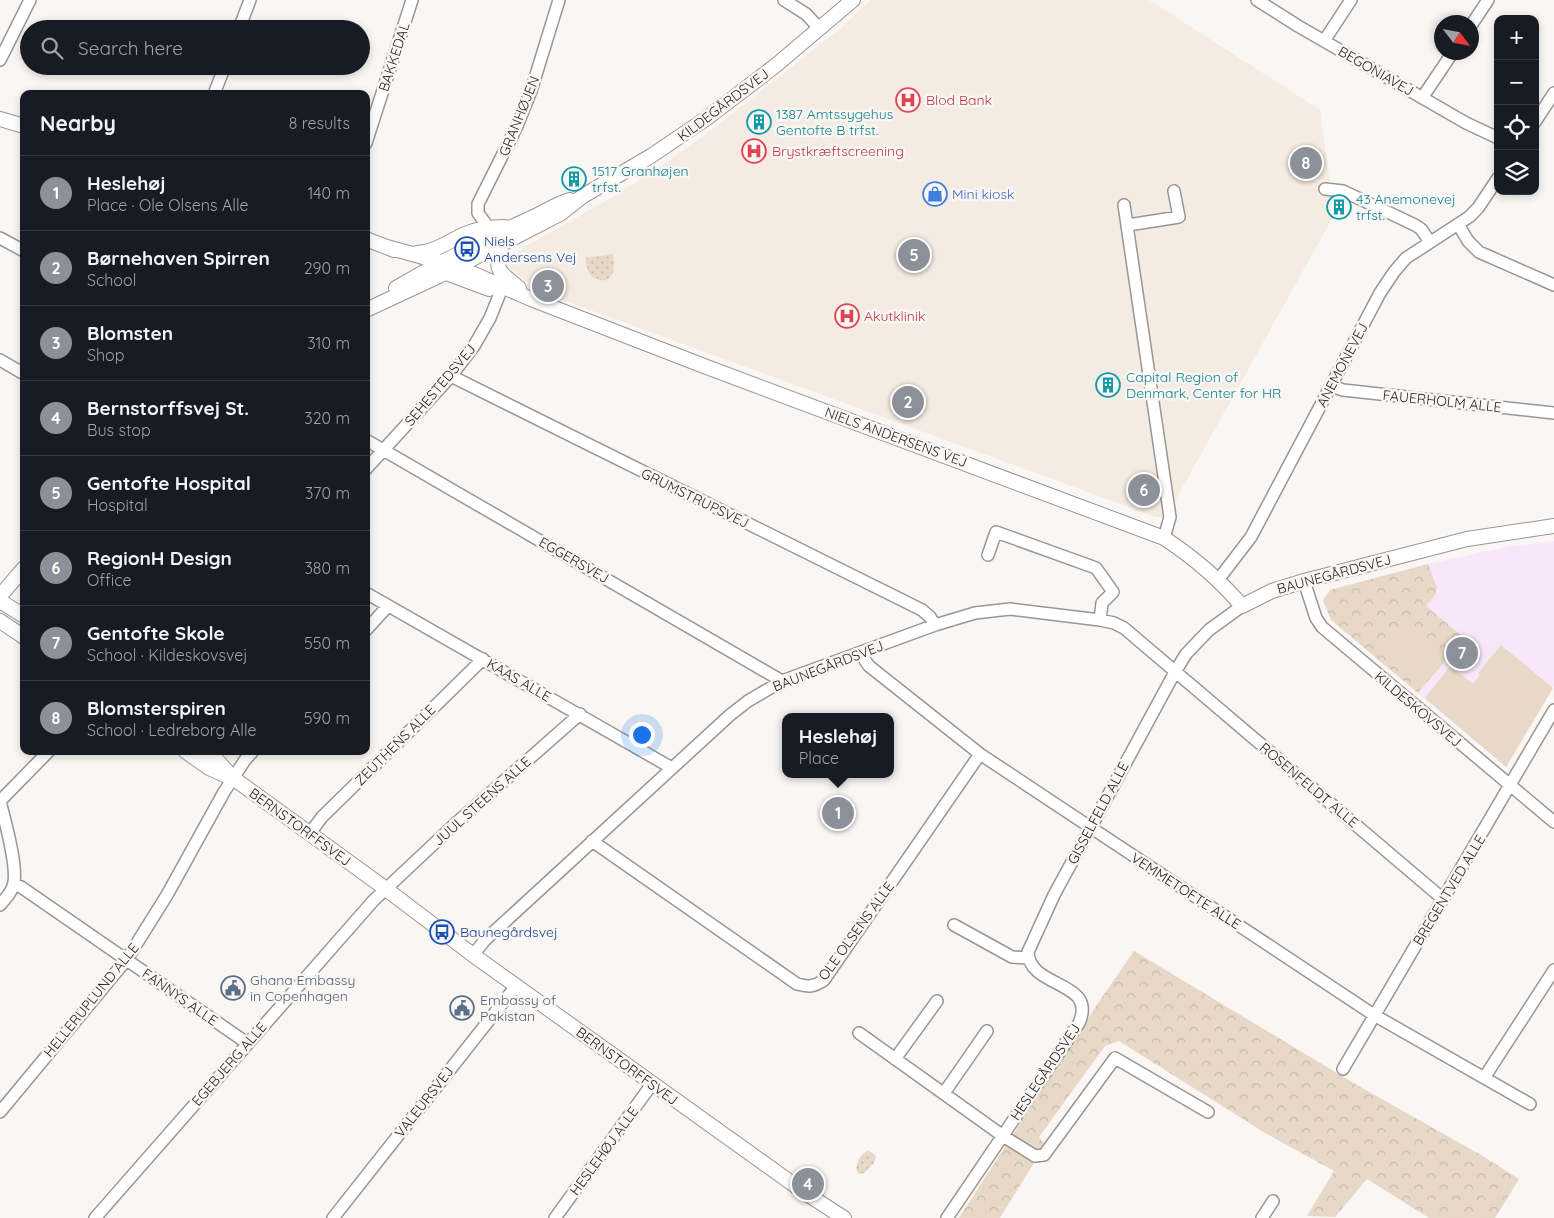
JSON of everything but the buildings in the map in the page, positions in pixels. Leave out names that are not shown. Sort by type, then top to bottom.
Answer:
[{"type":"street","points":[[0,60],[30,0]]},
{"type":"street","name":"BAKKEDAL","points":[[370,131],[412,0]]},
{"type":"street","name":"GRANHØJEN","points":[[488,227],[478,213],[478,204],[517,126],[531,91],[559,0]]},
{"type":"street","points":[[784,0],[806,14],[819,28]]},
{"type":"street","name":"KILDEGÅRDSVEJ","points":[[370,304],[444,267],[502,244],[560,214],[583,196],[651,156],[707,118],[774,66],[853,0]]},
{"type":"street","name":"BEGONIAVEJ","points":[[1257,0],[1466,124],[1494,136]]},
{"type":"street","points":[[1324,41],[1351,0]]},
{"type":"street","points":[[1478,15],[1488,0]]},
{"type":"street","points":[[241,20],[246,1]]},
{"type":"street","points":[[1422,98],[1448,60]]},
{"type":"street","points":[[215,90],[221,75]]},
{"type":"street","points":[[1539,116],[1554,93]]},
{"type":"street","points":[[0,119],[20,125]]},
{"type":"street","name":"ANEMONEVEJ","points":[[1218,580],[1251,537],[1380,293],[1394,272],[1406,258],[1469,217],[1478,208],[1494,184]]},
{"type":"street","points":[[1325,189],[1343,191],[1415,225],[1421,229],[1430,242]]},
{"type":"street","points":[[1128,224],[1179,216],[1174,190]]},
{"type":"street","name":"KILDEGÅRDSVEJ","points":[[370,308],[444,267],[508,227],[560,203],[583,196]]},
{"type":"street","points":[[1124,205],[1170,517],[1164,538]]},
{"type":"street","points":[[1458,224],[1468,241],[1479,252],[1554,285]]},
{"type":"street","name":"KILDEGÅRDSVEJ","points":[[411,254],[428,252],[466,234],[488,227],[508,227]]},
{"type":"street","points":[[0,238],[20,249]]},
{"type":"street","points":[[370,241],[502,285],[500,271],[496,263],[502,244]]},
{"type":"street","points":[[387,247],[444,267]]},
{"type":"street","name":"NIELS ANDERSENS VEJ","points":[[502,285],[531,299],[704,366],[1164,538],[1191,557],[1218,580],[1242,606]]},
{"type":"street","name":"SEHESTEDSVEJ","points":[[370,465],[451,376],[474,346],[490,318],[502,285]]},
{"type":"street","points":[[0,360],[20,372]]},
{"type":"street","name":"GRUMSTRUPSVEJ","points":[[451,376],[922,610],[930,616],[935,625]]},
{"type":"street","name":"FAUERHOLM ALLE","points":[[1331,386],[1343,390],[1554,413]]},
{"type":"street","name":"EGGERSVEJ","points":[[370,442],[782,681]]},
{"type":"street","name":"BAUNEGÅRDSVEJ","points":[[473,955],[485,940],[730,715],[748,701],[782,681],[935,625],[975,613],[1010,609],[1114,623],[1124,628],[1175,672],[1186,654],[1209,630],[1242,606],[1272,591],[1467,539],[1554,526]]},
{"type":"street","points":[[988,555],[996,532],[1096,568],[1113,592],[1102,603],[1100,620]]},
{"type":"street","points":[[0,596],[20,573]]},
{"type":"street","name":"KILDESKOVSVEJ","points":[[1304,581],[1316,618],[1322,627],[1554,822]]},
{"type":"street","name":"KAAS ALLE","points":[[370,595],[672,768]]},
{"type":"street","points":[[0,601],[20,614]]},
{"type":"street","points":[[370,626],[388,606]]},
{"type":"street","points":[[0,620],[20,634]]},
{"type":"street","name":"VEMMETOFTE ALLE","points":[[860,652],[869,666],[980,754],[1374,1015],[1530,1104]]},
{"type":"street","name":"ZEUTHENS ALLE","points":[[310,833],[329,810],[483,659]]},
{"type":"street","name":"GISSELFELD ALLE","points":[[1028,958],[1028,952],[1054,895],[1175,672]]},
{"type":"street","name":"ROSENFELDT ALLE","points":[[1175,672],[1443,899]]},
{"type":"street","name":"BREGENTVED ALLE","points":[[1343,1069],[1554,710]]},
{"type":"street","name":"JUUL STEENS ALLE","points":[[386,889],[455,824],[580,714]]},
{"type":"street","name":"OLE OLSENS ALLE","points":[[592,841],[797,984],[808,987],[816,986],[824,980],[980,754]]},
{"type":"street","points":[[0,905],[14,884],[15,871],[0,801],[45,755]]},
{"type":"street","name":"BERNSTORFFSVEJ","points":[[191,755],[209,768],[233,778]]},
{"type":"street","name":"BERNSTORFFSVEJ","points":[[211,755],[233,778],[473,955],[834,1214],[844,1218]]},
{"type":"street","name":"HELLERUPLUND ALLE","points":[[0,1112],[127,960],[167,895],[233,778],[249,755]]},
{"type":"street","name":"FANNYS ALLE","points":[[14,884],[22,887],[247,1043]]},
{"type":"street","name":"EGEBJERG ALLE","points":[[95,1218],[247,1043],[386,889]]},
{"type":"street","points":[[954,925],[1012,957],[1028,958]]},
{"type":"street","name":"HESLEGÅRDSVEJ","points":[[947,1218],[1079,1023],[1083,1014],[1081,1000],[1075,994],[1033,969],[1028,958]]},
{"type":"street","points":[[1484,1078],[1554,970]]},
{"type":"street","name":"VALEURSVEJ","points":[[333,1218],[516,986]]},
{"type":"street","points":[[896,1059],[937,1001]]},
{"type":"street","points":[[944,1094],[987,1031]]},
{"type":"street","points":[[859,1033],[1003,1136]]},
{"type":"street","name":"HESLEGÅRDSVEJ","points":[[1003,1136],[1035,1156],[1044,1155],[1114,1058],[1208,1112]]},
{"type":"street","name":"HESLEHØJ ALLE","points":[[555,1218],[652,1084]]},
{"type":"street","points":[[1262,1218],[1273,1201]]},
{"type":"shaded area","points":[[871,0],[1149,0],[1320,110],[1334,215],[1166,517],[1156,517],[541,292],[512,270],[509,262],[523,248],[606,201],[654,171],[705,135],[840,29]]},
{"type":"shaded area","points":[[1554,541],[1554,686],[1506,767],[1331,620],[1323,600],[1330,590],[1428,564],[1512,546]]},
{"type":"green space","points":[[613,254],[614,266],[612,276],[605,280],[592,277],[588,271],[585,258]]},
{"type":"green space","points":[[1428,564],[1437,588],[1435,595],[1426,606],[1463,637],[1463,640],[1418,693],[1331,620],[1323,600],[1330,590]]},
{"type":"green space","points":[[1400,626],[1443,662],[1423,685],[1380,648]]},
{"type":"green space","points":[[1501,645],[1553,688],[1506,767],[1425,698],[1450,666],[1473,684],[1480,675],[1478,673]]},
{"type":"green space","points":[[1134,951],[1357,1085],[1481,1155],[1519,1179],[1495,1218],[1429,1218],[1367,1179],[1335,1217],[1307,1216],[1334,1171],[1265,1133],[1119,1041],[1105,1046],[1039,1137],[1045,1145],[1000,1218],[959,1218],[1098,1003]]},
{"type":"green space","points":[[868,1150],[876,1156],[874,1163],[864,1173],[859,1174],[857,1172],[857,1162]]},
{"type":"place","name":"Blod Bank","points":[[908,100]]},
{"type":"place","name":"1387 Amtssygehus Gentofte B trfst.","points":[[759,122]]},
{"type":"place","name":"Brystkræftscreening","points":[[754,151]]},
{"type":"place","name":"Blomsterspiren","points":[[1306,163]]},
{"type":"place","name":"1517 Granhøjen trfst.","points":[[574,179]]},
{"type":"place","name":"Mini kiosk","points":[[935,194]]},
{"type":"place","name":"43 Anemonevej trfst.","points":[[1339,207]]},
{"type":"place","name":"Niels Andersens Vej","points":[[467,249]]},
{"type":"place","name":"Gentofte Hospital","points":[[914,255]]},
{"type":"place","name":"Blomsten","points":[[548,286]]},
{"type":"place","name":"Akutklinik","points":[[847,316]]},
{"type":"place","name":"Capital Region of Denmark, Center for HR","points":[[1108,385]]},
{"type":"place","name":"Børnehaven Spirren","points":[[908,402]]},
{"type":"place","name":"RegionH Design","points":[[1144,490]]},
{"type":"place","name":"Gentofte Skole","points":[[1462,653]]},
{"type":"place","name":"Heslehøj","points":[[838,813]]},
{"type":"place","name":"Baunegårdsvej","points":[[442,932]]},
{"type":"place","name":"Ghana Embassy in Copenhagen","points":[[233,988]]},
{"type":"place","name":"Embassy of Pakistan","points":[[462,1008]]},
{"type":"place","name":"Bernstorffsvej St.","points":[[808,1184]]}]
